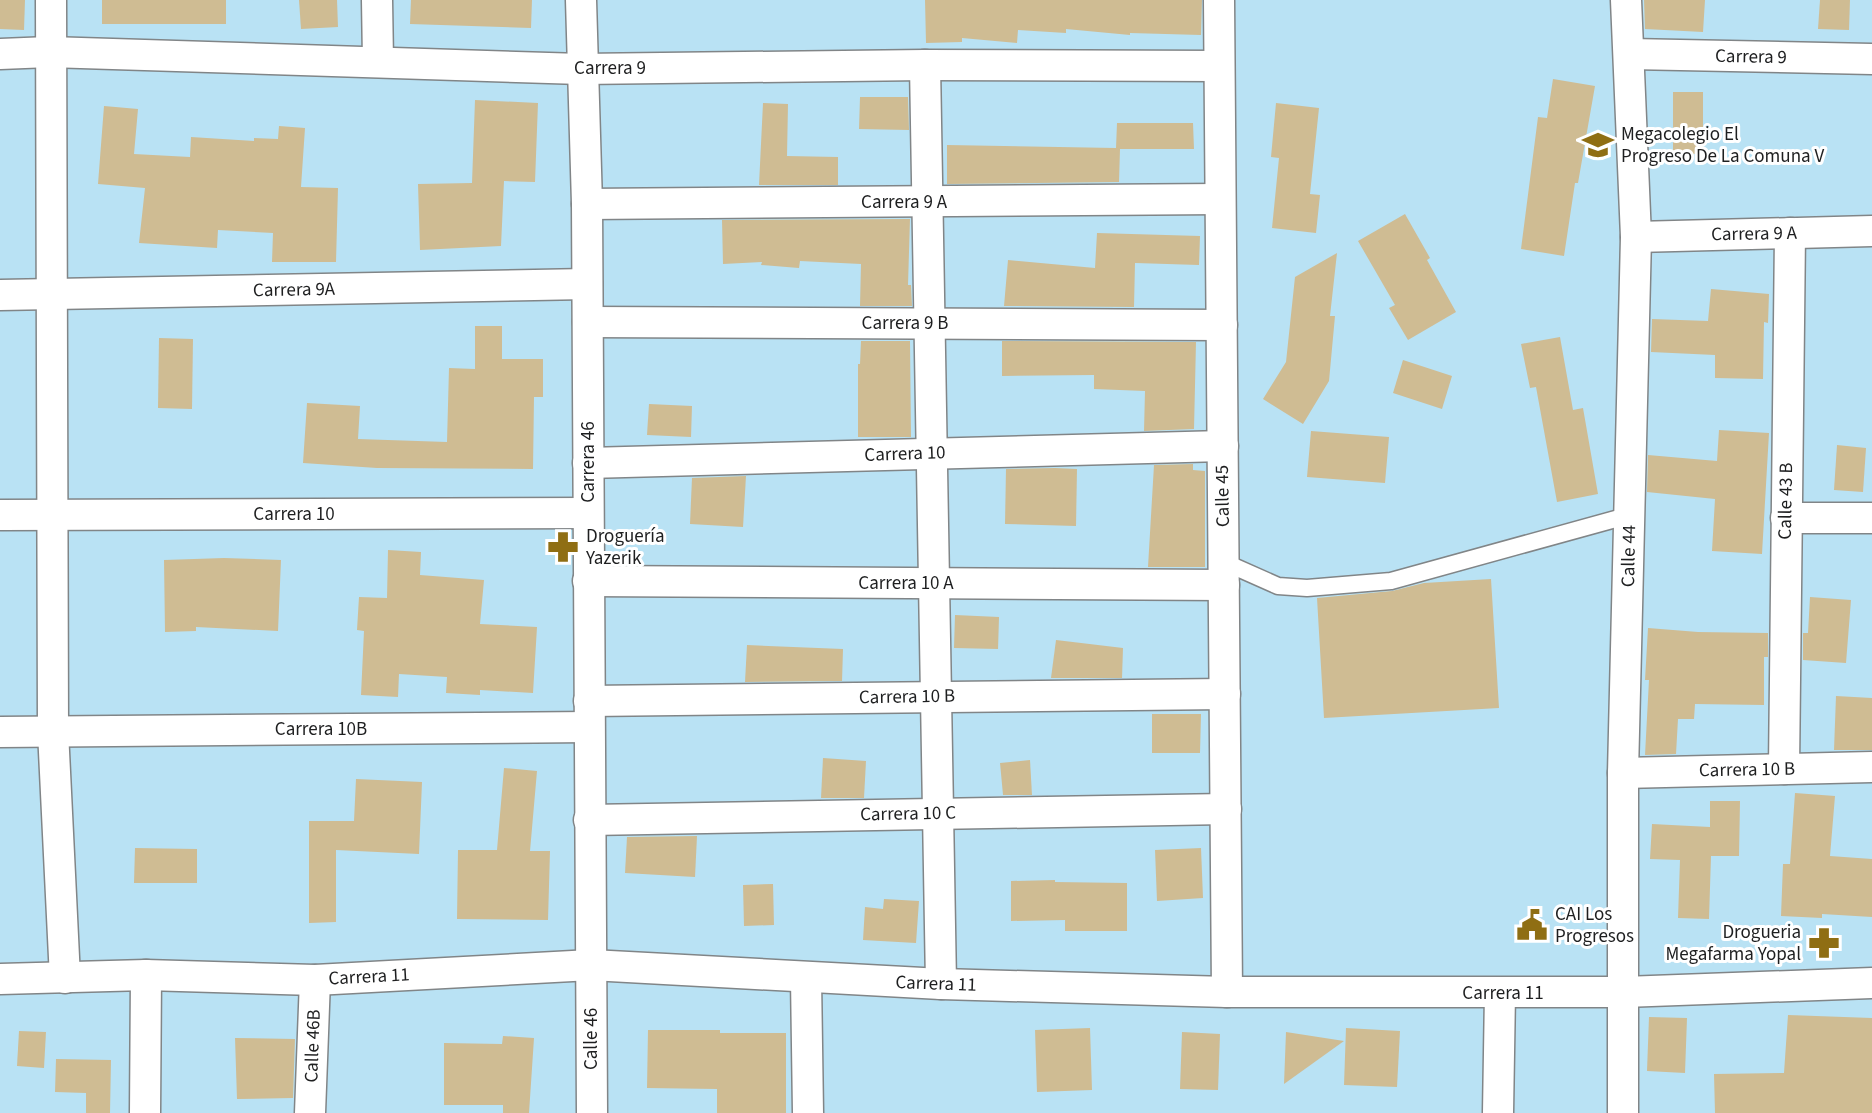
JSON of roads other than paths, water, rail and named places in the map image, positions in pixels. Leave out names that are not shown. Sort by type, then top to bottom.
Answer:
[{"type":"street","points":[[51,0],[49,52],[53,731],[65,978]]},
{"type":"street","points":[[377,0],[378,61]]},
{"type":"street","name":"Carrera 46","points":[[581,0],[587,204],[591,965]]},
{"type":"street","name":"Calle 45","points":[[1219,0],[1227,992]]},
{"type":"street","name":"Calle 44","points":[[1623,1113],[1623,773],[1636,237],[1626,0]]},
{"type":"street","name":"Carrera 9","points":[[0,54],[49,52],[581,69],[925,65],[1219,66]]},
{"type":"street","name":"Carrera 9","points":[[1630,54],[1872,59]]},
{"type":"street","points":[[925,65],[941,984]]},
{"type":"street","name":"Carrera 9 A","points":[[587,204],[1220,200]]},
{"type":"street","name":"Carrera 9 A","points":[[1636,237],[1872,231]]},
{"type":"street","name":"Calle 43 B","points":[[1784,769],[1790,233]]},
{"type":"street","name":"Carrera 9A","points":[[0,295],[587,284]]},
{"type":"street","name":"Carrera 9 B","points":[[588,322],[1222,325]]},
{"type":"street","name":"Carrera 10","points":[[588,463],[1223,446]]},
{"type":"street","name":"Carrera 10","points":[[0,515],[588,513]]},
{"type":"street","points":[[1786,518],[1872,518]]},
{"type":"street","name":"Carrera 10 A","points":[[588,581],[934,583],[1224,574]]},
{"type":"street","name":"Carrera 10 B","points":[[589,714],[936,697],[1225,694]]},
{"type":"street","name":"Carrera 10B","points":[[0,732],[589,714]]},
{"type":"street","name":"Carrera 10 B","points":[[1623,773],[1872,767]]},
{"type":"street","name":"Carrera 10 C","points":[[589,820],[1226,809]]},
{"type":"street","name":"Carrera 11","points":[[0,979],[146,975],[315,980],[591,965],[941,984],[1227,992],[1624,992],[1872,984]]},
{"type":"street","name":"Calle 46","points":[[591,965],[592,1113]]},
{"type":"street","points":[[145,1113],[146,975]]},
{"type":"street","points":[[806,978],[808,1113]]},
{"type":"street","name":"Calle 46B","points":[[310,1113],[315,980]]},
{"type":"street","points":[[1498,1113],[1500,993]]},
{"type":"lane","points":[[1224,574],[1278,586],[1307,589],[1391,581],[1630,515]]},
{"type":"place","name":"Megacolegio El Progreso De La Comuna V","points":[[1598,145]]},
{"type":"place","name":"Droguería Yazerik","points":[[563,547]]},
{"type":"place","name":"CAI Los Progresos","points":[[1532,925]]},
{"type":"place","name":"Drogueria Megafarma Yopal","points":[[1824,943]]}]
